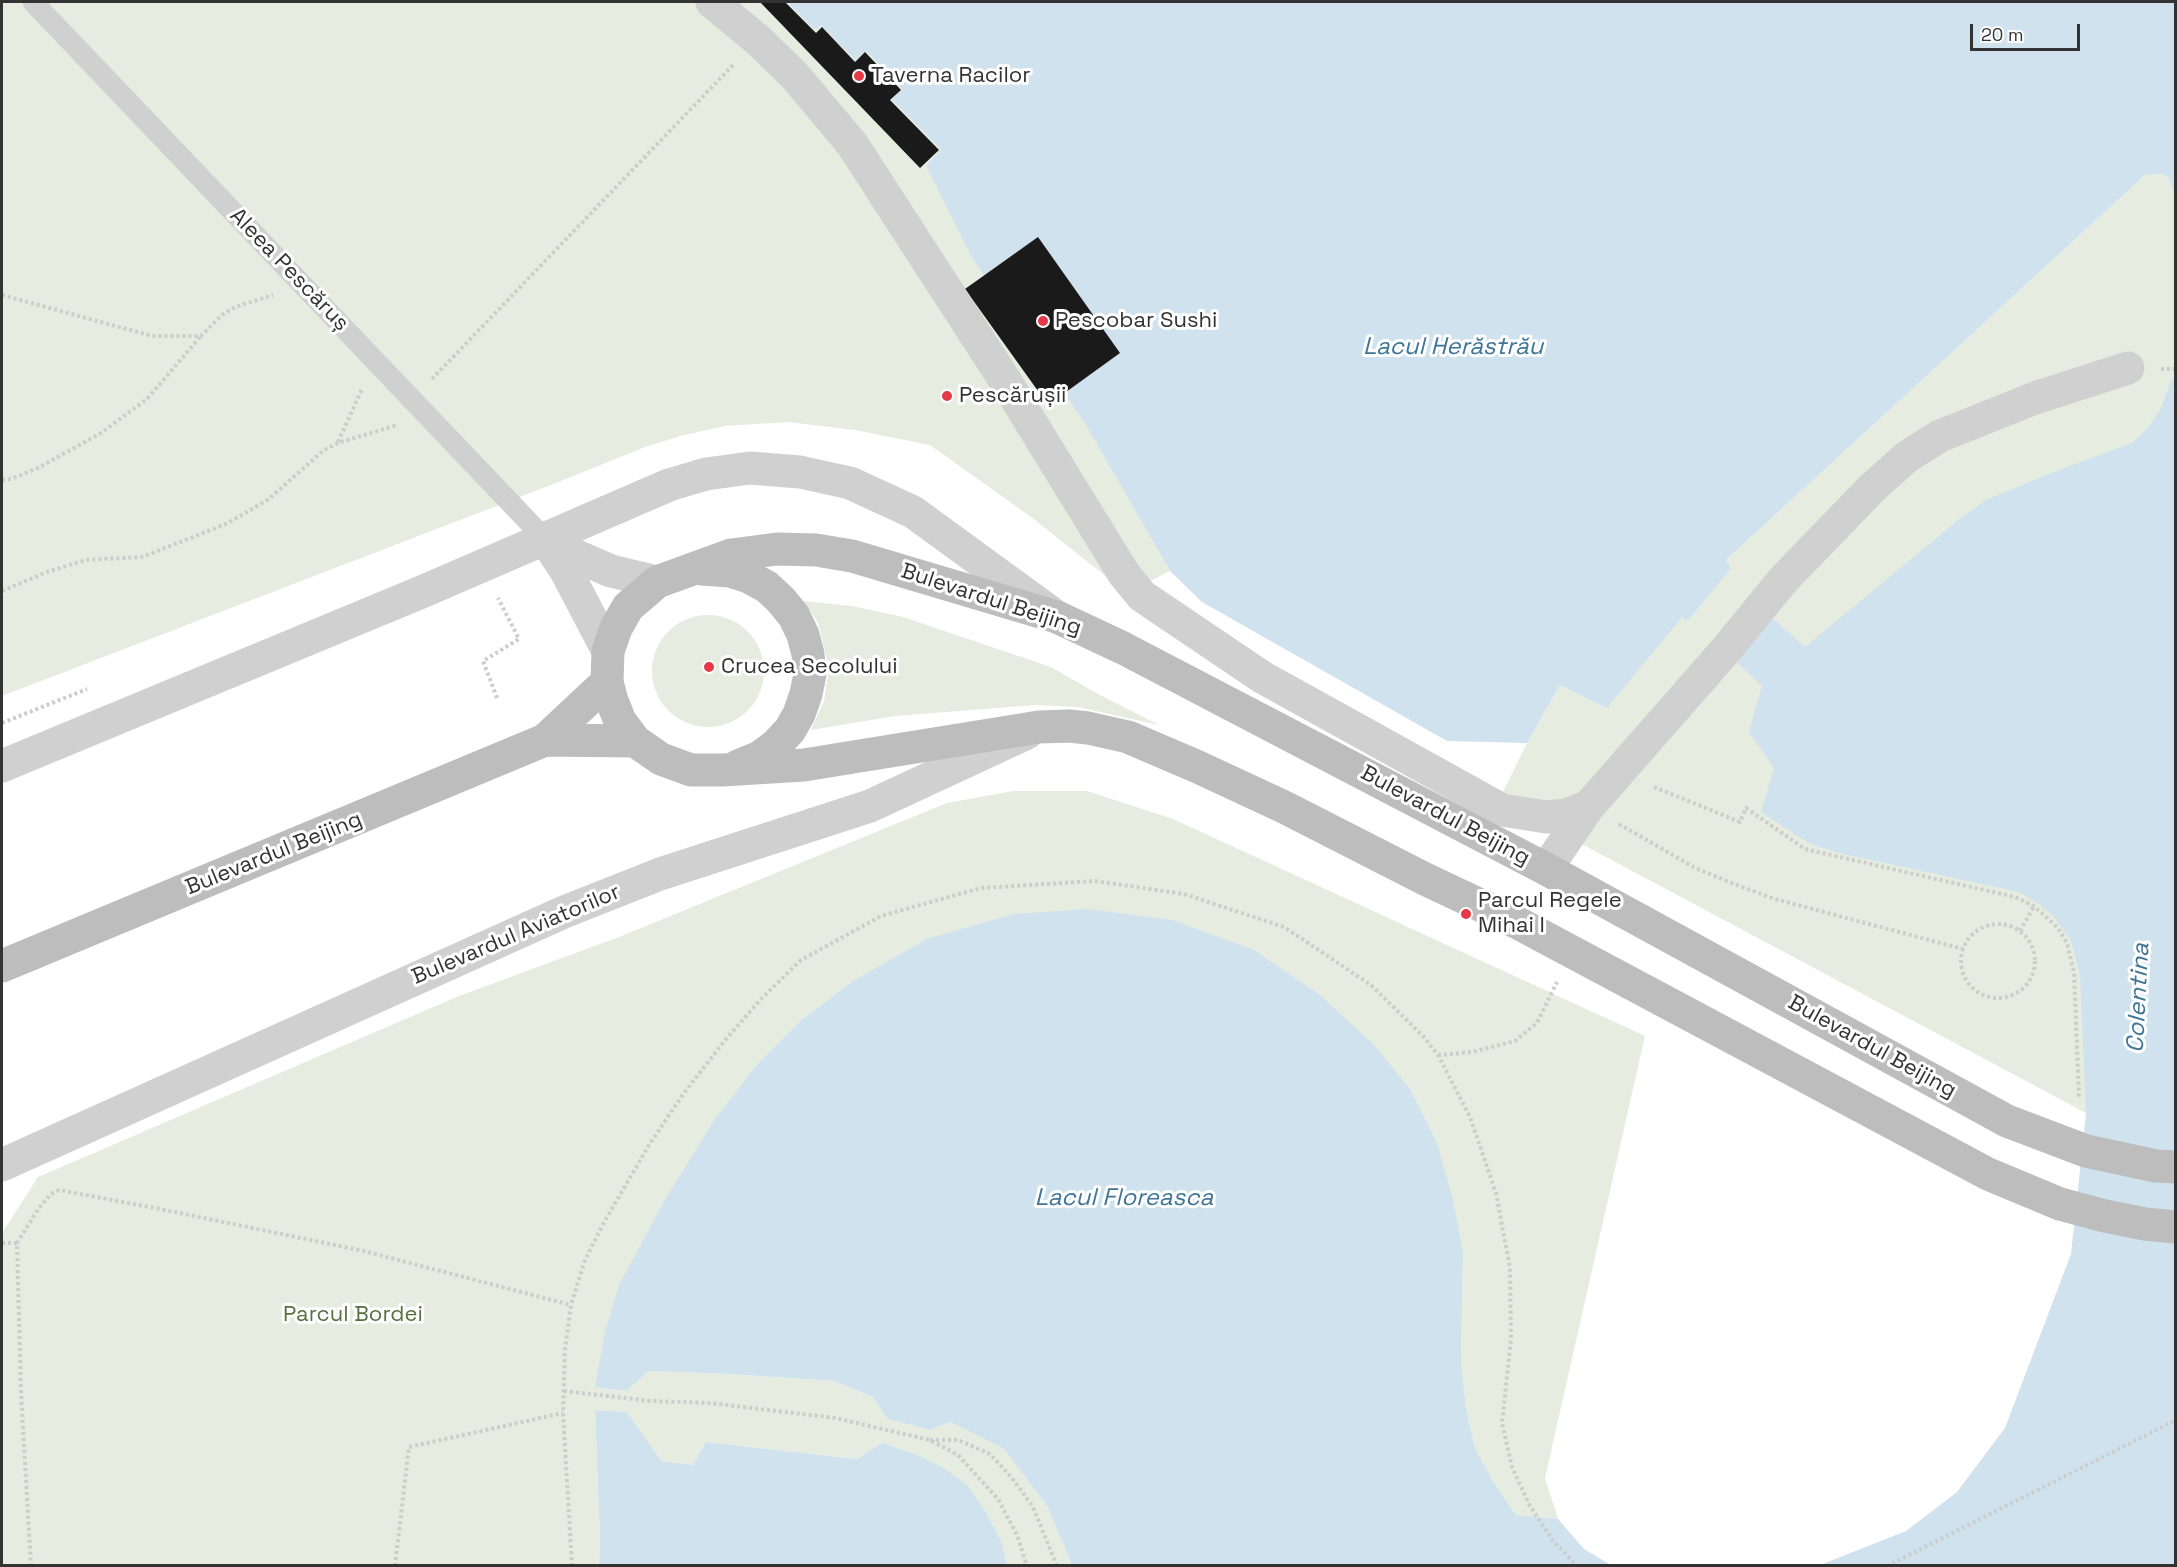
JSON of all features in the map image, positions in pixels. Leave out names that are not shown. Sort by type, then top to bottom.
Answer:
[{"type":"main road","name":"Bulevardul Beijing","points":[[2175,1167],[2156,1166],[2086,1151],[2007,1121],[1546,869],[1123,648],[1057,617],[852,556],[816,550],[777,549],[731,555],[657,582],[628,607],[616,628],[607,666],[620,721],[635,741],[660,759],[691,770],[804,765],[1039,727],[1069,726],[1106,731],[1138,741],[1284,807],[1425,879],[1516,922],[1988,1173],[2061,1204],[2105,1216],[2175,1227]]},
{"type":"main road","name":"Bulevardul Beijing","points":[[690,570],[730,570],[767,587],[794,616],[803,635],[808,654],[810,674],[806,694],[790,730],[760,757],[722,770]]},
{"type":"main road","name":"Bulevardul Beijing","points":[[545,740],[607,666]]},
{"type":"main road","name":"Bulevardul Beijing","points":[[2,966],[545,740],[635,741]]},
{"type":"street","points":[[712,2],[758,40],[795,76],[852,144],[1012,392],[1124,574],[1142,596],[1262,677],[1502,810],[1546,817],[1566,816],[1589,806]]},
{"type":"street","points":[[1546,869],[1589,806],[1725,651],[1784,579],[1873,487],[1908,456],[1940,436],[1961,427],[2035,398],[2128,368]]},
{"type":"street","points":[[2,766],[669,485],[706,474],[750,468],[800,472],[850,483],[913,512],[1057,617]]},
{"type":"street","points":[[545,539],[611,571],[657,582]]},
{"type":"street","points":[[545,539],[566,570],[607,666]]},
{"type":"street","name":"Bulevardul Aviatorilor","points":[[2,1165],[564,912],[660,874],[870,806],[1039,727]]},
{"type":"lane","name":"Aleea Pescăruș","points":[[33,2],[545,539]]},
{"type":"path","points":[[412,399],[758,40]]},
{"type":"path","points":[[2,480],[11,479],[38,468],[101,433],[147,399],[222,315],[235,307],[303,285]]},
{"type":"path","points":[[2,296],[152,336],[201,336]]},
{"type":"path","points":[[338,443],[375,361]]},
{"type":"path","points":[[2,591],[47,572],[86,561],[142,557],[226,524],[269,499],[324,450],[338,443],[428,416]]},
{"type":"path","points":[[493,589],[519,639],[483,662],[497,698]]},
{"type":"path","points":[[1690,802],[1740,822],[1746,808],[1805,849],[2015,897],[2034,906],[2058,928],[2067,943],[2074,972],[2079,1097]]},
{"type":"path","points":[[1589,806],[1695,868],[1734,884],[1776,899],[1963,949]]},
{"type":"path","points":[[572,1566],[563,1413],[565,1350],[571,1305],[585,1260],[603,1224],[649,1145],[684,1093],[726,1039],[762,998],[801,960],[881,916],[981,888],[1095,881],[1184,894],[1284,927],[1371,985],[1423,1036],[1438,1055],[1470,1117],[1496,1193],[1510,1268],[1511,1339],[1502,1423],[1512,1467],[1528,1504],[1553,1541],[1577,1566]]},
{"type":"path","points":[[2020,931],[2034,906]]},
{"type":"path","points":[[1990,924],[2001,924],[2020,931],[2030,941],[2034,951],[2033,974],[2027,985],[2018,993],[2007,998],[1994,999],[1983,995],[1965,979],[1961,968],[1960,959],[1963,949],[1971,935],[1979,928],[1990,924]]},
{"type":"path","points":[[1438,1055],[1472,1052],[1515,1041],[1537,1023],[1572,952]]},
{"type":"path","points":[[31,1566],[21,1393],[17,1244],[39,1208],[51,1194],[59,1190],[364,1251],[571,1305]]},
{"type":"path","points":[[2,1243],[17,1244]]},
{"type":"path","points":[[564,1391],[651,1401],[710,1403],[835,1418],[930,1440],[958,1455],[998,1499],[1017,1535],[1027,1566]]},
{"type":"path","points":[[395,1566],[409,1447],[563,1413]]},
{"type":"path","points":[[1887,1566],[2175,1420]]},
{"type":"path","points":[[930,1440],[958,1440],[990,1454],[1012,1478],[1033,1507],[1057,1566]]},
{"type":"green space","points":[[2,2],[787,2],[815,30],[821,25],[855,59],[866,51],[903,89],[892,100],[941,150],[1084,422],[1170,571],[1127,593],[1031,517],[930,445],[855,430],[788,422],[725,426],[645,447],[2,696]]},
{"type":"green space","points":[[2162,174],[2169,178],[2176,196],[2175,1125],[2144,1123],[2086,1113],[1499,800],[1527,743],[1560,685],[1683,617],[1688,621],[1731,567],[1726,560],[2145,175]]},
{"type":"green space","points":[[804,601],[852,606],[903,617],[1051,667],[1159,725],[1078,707],[1035,705],[895,716],[811,730],[824,701],[829,667],[818,623]]},
{"type":"green space","points":[[708,615],[729,620],[747,632],[759,650],[764,671],[759,692],[747,710],[729,722],[708,727],[687,722],[669,710],[657,692],[652,671],[657,650],[669,632],[687,620]]},
{"type":"green space","name":"Parcul Bordei","points":[[1013,791],[1087,791],[1173,819],[1645,1036],[1545,1478],[1558,1519],[1516,1515],[1494,1483],[1475,1448],[1466,1408],[1461,1362],[1463,1252],[853,981],[799,1022],[759,1062],[596,1387],[626,1391],[649,1371],[834,1381],[873,1397],[889,1419],[930,1430],[950,1422],[1004,1449],[1047,1506],[1072,1565],[1007,1565],[1001,1541],[986,1512],[944,1468],[916,1454],[882,1443],[857,1459],[706,1442],[693,1465],[660,1461],[627,1412],[595,1410],[599,1565],[2,1566],[2,1233],[38,1177],[459,996],[619,937],[947,803]]},
{"type":"water","name":"Lacul Herăstrău","points":[[787,2],[2175,2],[2175,196],[2169,178],[2162,174],[2145,175],[1726,560],[1731,568],[1688,621],[1682,617],[1607,708],[1560,685],[1527,743],[1447,741],[1202,602],[1170,571],[1084,422],[973,259],[926,166],[941,150],[892,100],[902,89],[866,51],[855,60],[821,25],[815,30]]},
{"type":"water","name":"Colentina","points":[[2172,378],[2175,378],[2175,1565],[1820,1565],[1906,1531],[1957,1492],[2005,1428],[2071,1254],[2086,1113],[2080,975],[2071,941],[2054,917],[2039,904],[2019,892],[1838,853],[1810,844],[1761,812],[1774,768],[1749,732],[1762,686],[1735,660],[1771,617],[1805,647],[1962,517],[1986,500],[2132,443],[2147,429],[2161,408]]},
{"type":"water","name":"Lacul Floreasca","points":[[1088,909],[1172,920],[1254,950],[1321,996],[1374,1045],[1410,1089],[1437,1143],[1452,1196],[1463,1252],[1461,1362],[1466,1408],[1475,1448],[1494,1483],[1516,1515],[1558,1519],[1584,1549],[1611,1565],[1072,1565],[1047,1506],[1004,1449],[950,1422],[930,1430],[888,1419],[873,1397],[834,1381],[649,1371],[626,1391],[595,1387],[605,1332],[619,1285],[666,1198],[715,1119],[759,1062],[799,1022],[853,981],[927,939],[1014,914]]},
{"type":"water","points":[[595,1410],[627,1412],[661,1461],[693,1465],[706,1442],[857,1459],[882,1443],[916,1454],[944,1468],[968,1486],[986,1512],[1001,1541],[1007,1565],[599,1565]]},
{"type":"building","name":"Taverna Racilor","points":[[760,2],[785,2],[816,33],[822,27],[855,62],[865,52],[901,90],[890,100],[939,150],[920,168]]},
{"type":"building","name":"Pescobar Sushi","points":[[1038,237],[1120,353],[1048,405],[965,289]]},
{"type":"place","name":"Taverna Racilor","points":[[859,76]]},
{"type":"place","name":"Pescobar Sushi","points":[[1043,321]]},
{"type":"place","name":"Pescărușii","points":[[947,396]]},
{"type":"place","name":"Crucea Secolului","points":[[709,667]]},
{"type":"place","name":"Parcul Regele Mihai I","points":[[1466,914]]}]
